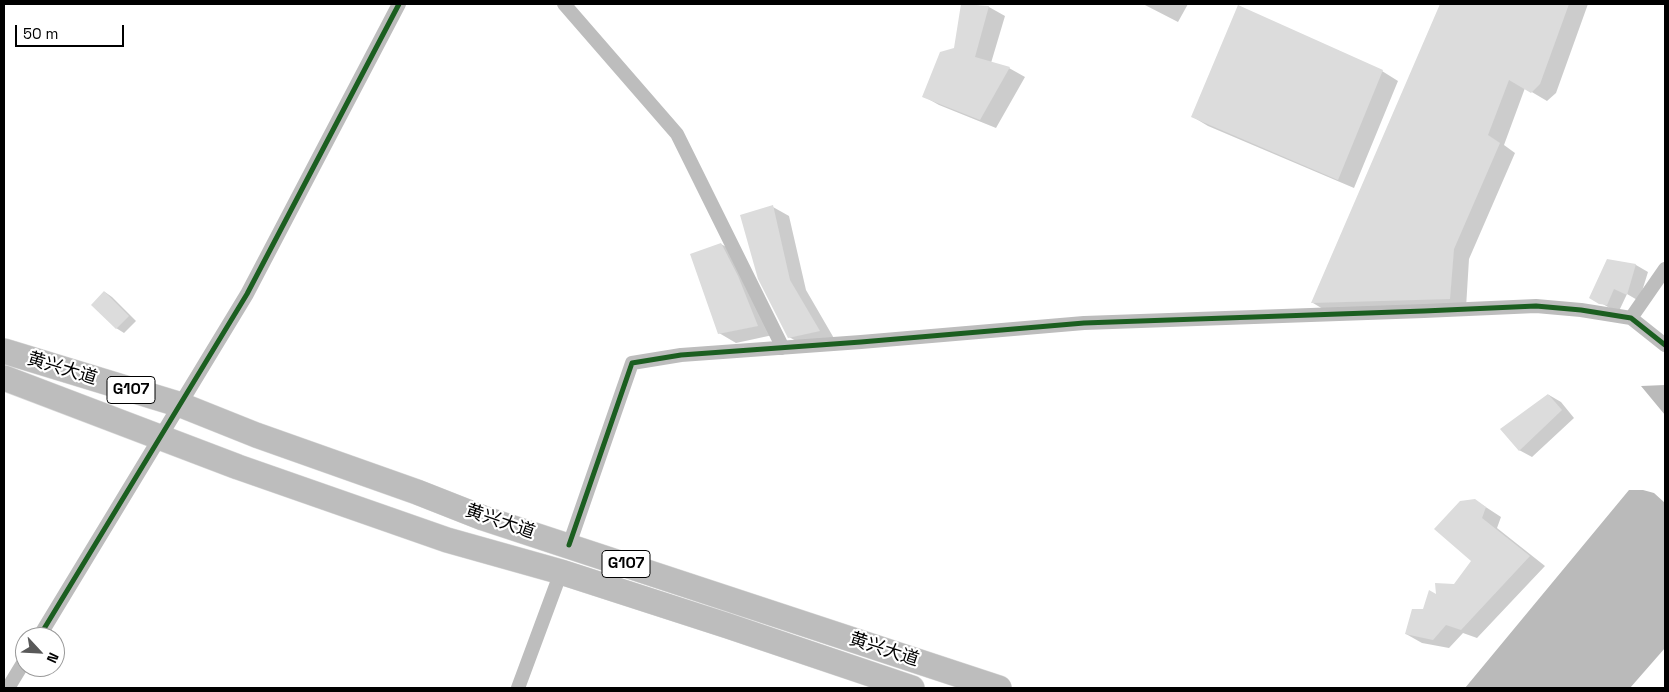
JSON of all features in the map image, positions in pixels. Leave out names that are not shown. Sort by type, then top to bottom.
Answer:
[{"type":"highway","name":"黄兴大道","points":[[4,351],[181,405],[256,435],[417,492],[483,518],[999,688]]},
{"type":"highway","name":"黄兴大道","points":[[4,378],[160,438],[447,540],[561,572],[912,688]]},
{"type":"highway","points":[[303,490],[291,480],[290,466],[294,460],[314,456]]},
{"type":"street","points":[[45,627],[181,405],[246,294],[399,4]]},
{"type":"street","points":[[564,4],[677,134],[783,348]]},
{"type":"street","points":[[1631,318],[1665,269]]},
{"type":"street","points":[[569,545],[632,363],[681,354],[783,348],[1084,323],[1536,306],[1581,310],[1631,318],[1665,345]]},
{"type":"street","points":[[518,688],[561,572]]},
{"type":"street","points":[[8,688],[15,676]]},
{"type":"shaded area","points":[[1665,385],[1665,415],[1641,386]]},
{"type":"shaded area","points":[[1629,490],[1643,490],[1654,493],[1665,503],[1665,648],[1630,688],[1465,688]]},
{"type":"building","points":[[961,4],[989,6],[975,57],[1010,67],[980,120],[922,97],[940,52],[954,48]]},
{"type":"building","points":[[1440,4],[1569,4],[1540,84],[1531,93],[1509,80],[1488,135],[1500,143],[1454,249],[1450,299],[1311,303]]},
{"type":"building","points":[[1238,5],[1383,70],[1338,180],[1191,117]]},
{"type":"building","points":[[773,205],[790,280],[820,331],[788,338],[758,279],[740,215]]},
{"type":"building","points":[[721,243],[738,276],[758,326],[718,334],[690,254]]},
{"type":"building","points":[[1607,259],[1636,264],[1627,295],[1614,289],[1607,305],[1599,304],[1589,298]]},
{"type":"building","points":[[104,291],[129,316],[116,329],[91,305]]},
{"type":"building","points":[[1548,394],[1562,410],[1519,451],[1500,429]]},
{"type":"building","points":[[1475,499],[1486,507],[1482,518],[1530,556],[1461,630],[1446,625],[1433,640],[1405,634],[1412,609],[1423,609],[1429,590],[1436,594],[1435,583],[1454,584],[1471,561],[1434,529],[1460,501]]},
{"type":"cycle path","points":[[45,627],[247,294],[399,4]]},
{"type":"cycle path","points":[[569,545],[632,363],[681,355],[1084,323],[1536,306],[1581,310],[1631,318],[1665,345]]}]
